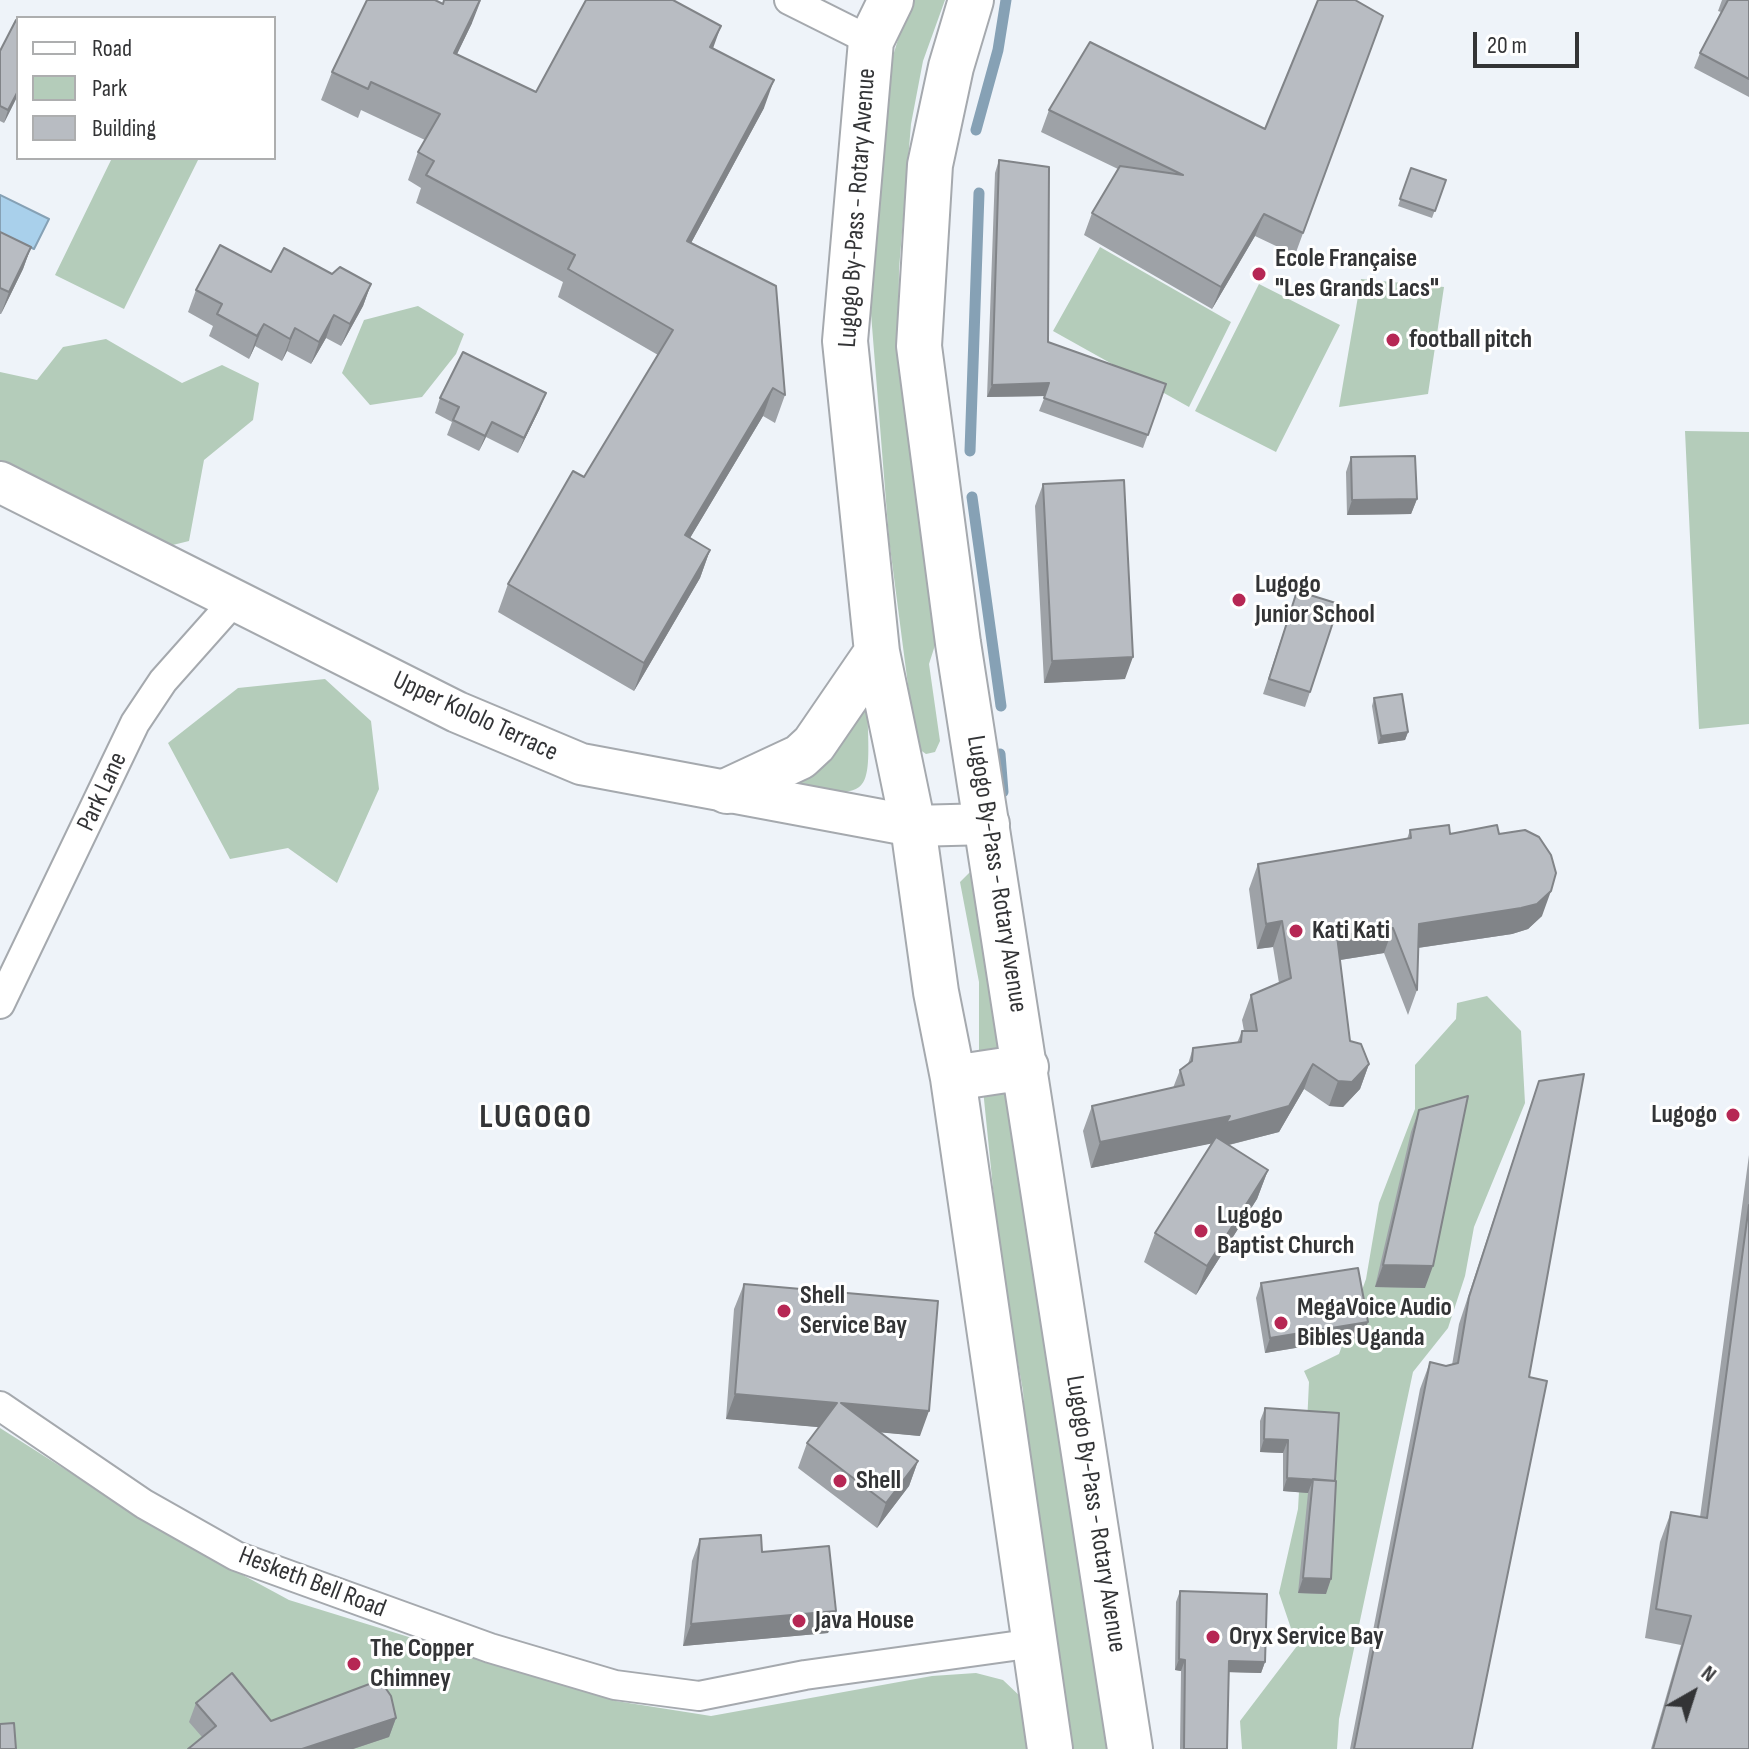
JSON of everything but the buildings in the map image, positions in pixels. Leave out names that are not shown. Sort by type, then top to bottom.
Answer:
[{"type":"main road","name":"Lugogo By-Pass - Rotary Avenue","points":[[891,0],[871,41],[845,341],[877,652],[913,826],[936,992],[953,1078],[1050,1749]]},
{"type":"main road","name":"Lugogo By-Pass - Rotary Avenue","points":[[971,0],[951,67],[930,165],[919,346],[950,583],[1130,1749]]},
{"type":"main road","name":"Upper Kololo Terrace","points":[[0,482],[457,712],[581,764],[913,826],[989,824]]},
{"type":"main road","points":[[727,791],[800,757],[828,724],[877,652]]},
{"type":"main road","points":[[953,1078],[1026,1067]]},
{"type":"street","points":[[789,0],[871,41]]},
{"type":"street","name":"Park Lane","points":[[0,1004],[135,723],[163,681],[235,600]]},
{"type":"street","name":"Hesketh Bell Road","points":[[0,1406],[144,1504],[236,1556],[490,1648],[615,1685],[699,1696],[805,1675],[1035,1643]]},
{"type":"green space","points":[[910,0],[945,0],[923,61],[911,124],[899,269],[898,363],[936,642],[929,664],[940,741],[935,752],[926,754],[916,747],[889,539],[870,301],[882,92]]},
{"type":"green space","points":[[111,160],[198,160],[124,309],[55,275]]},
{"type":"green space","points":[[1100,247],[1231,322],[1189,407],[1053,331]]},
{"type":"green space","name":"football pitch","points":[[1361,279],[1444,287],[1428,394],[1339,407]]},
{"type":"green space","points":[[1259,284],[1340,325],[1276,452],[1195,411]]},
{"type":"green space","points":[[418,306],[464,334],[456,354],[422,397],[370,405],[342,373],[364,320]]},
{"type":"green space","points":[[106,339],[182,383],[222,365],[259,383],[253,420],[204,460],[189,541],[112,560],[0,462],[0,372],[37,380],[63,347]]},
{"type":"green space","points":[[1685,431],[1749,432],[1749,724],[1699,729]]},
{"type":"green space","points":[[325,679],[371,721],[379,789],[337,883],[288,848],[230,859],[168,743],[238,688]]},
{"type":"green space","points":[[867,704],[868,761],[866,777],[859,787],[832,792],[776,785],[809,773],[821,765],[840,746]]},
{"type":"green space","points":[[971,871],[976,875],[1053,1406],[1066,1469],[1109,1749],[1071,1749],[1028,1468],[1023,1391],[1001,1267],[979,1050],[979,982],[960,882]]},
{"type":"green space","points":[[1487,996],[1521,1031],[1525,1103],[1474,1227],[1465,1276],[1448,1328],[1413,1372],[1339,1719],[1337,1749],[1242,1749],[1240,1721],[1297,1646],[1279,1593],[1298,1509],[1309,1382],[1304,1371],[1339,1354],[1366,1279],[1379,1203],[1415,1109],[1415,1065],[1456,1019],[1457,1003]]},
{"type":"green space","points":[[0,1428],[167,1534],[289,1600],[616,1701],[711,1716],[932,1676],[976,1673],[1003,1680],[1023,1699],[1032,1749],[0,1749]]},
{"type":"water","points":[[0,195],[49,219],[34,249],[0,233]]},
{"type":"waterway","points":[[976,130],[998,50],[1006,0]]},
{"type":"waterway","points":[[970,451],[979,193]]},
{"type":"waterway","points":[[972,497],[1001,706]]},
{"type":"waterway","points":[[1000,754],[1003,792]]},
{"type":"place","name":"Ecole Française \"Les Grands Lacs\"","points":[[1259,274]]},
{"type":"place","name":"football pitch","points":[[1393,340]]},
{"type":"place","name":"Lugogo Junior School","points":[[1239,600]]},
{"type":"place","name":"Kati Kati","points":[[1296,931]]},
{"type":"place","name":"Lugogo","points":[[1733,1115]]},
{"type":"place","name":"Lugogo Baptist Church","points":[[1201,1231]]},
{"type":"place","name":"Shell Service Bay","points":[[784,1311]]},
{"type":"place","name":"MegaVoice Audio Bibles Uganda","points":[[1281,1323]]},
{"type":"place","name":"Shell","points":[[840,1481]]},
{"type":"place","name":"Java House","points":[[799,1621]]},
{"type":"place","name":"Oryx Service Bay","points":[[1213,1637]]},
{"type":"place","name":"The Copper Chimney","points":[[354,1664]]},
{"type":"district","name":"LUGOGO","points":[[536,1118]]}]
